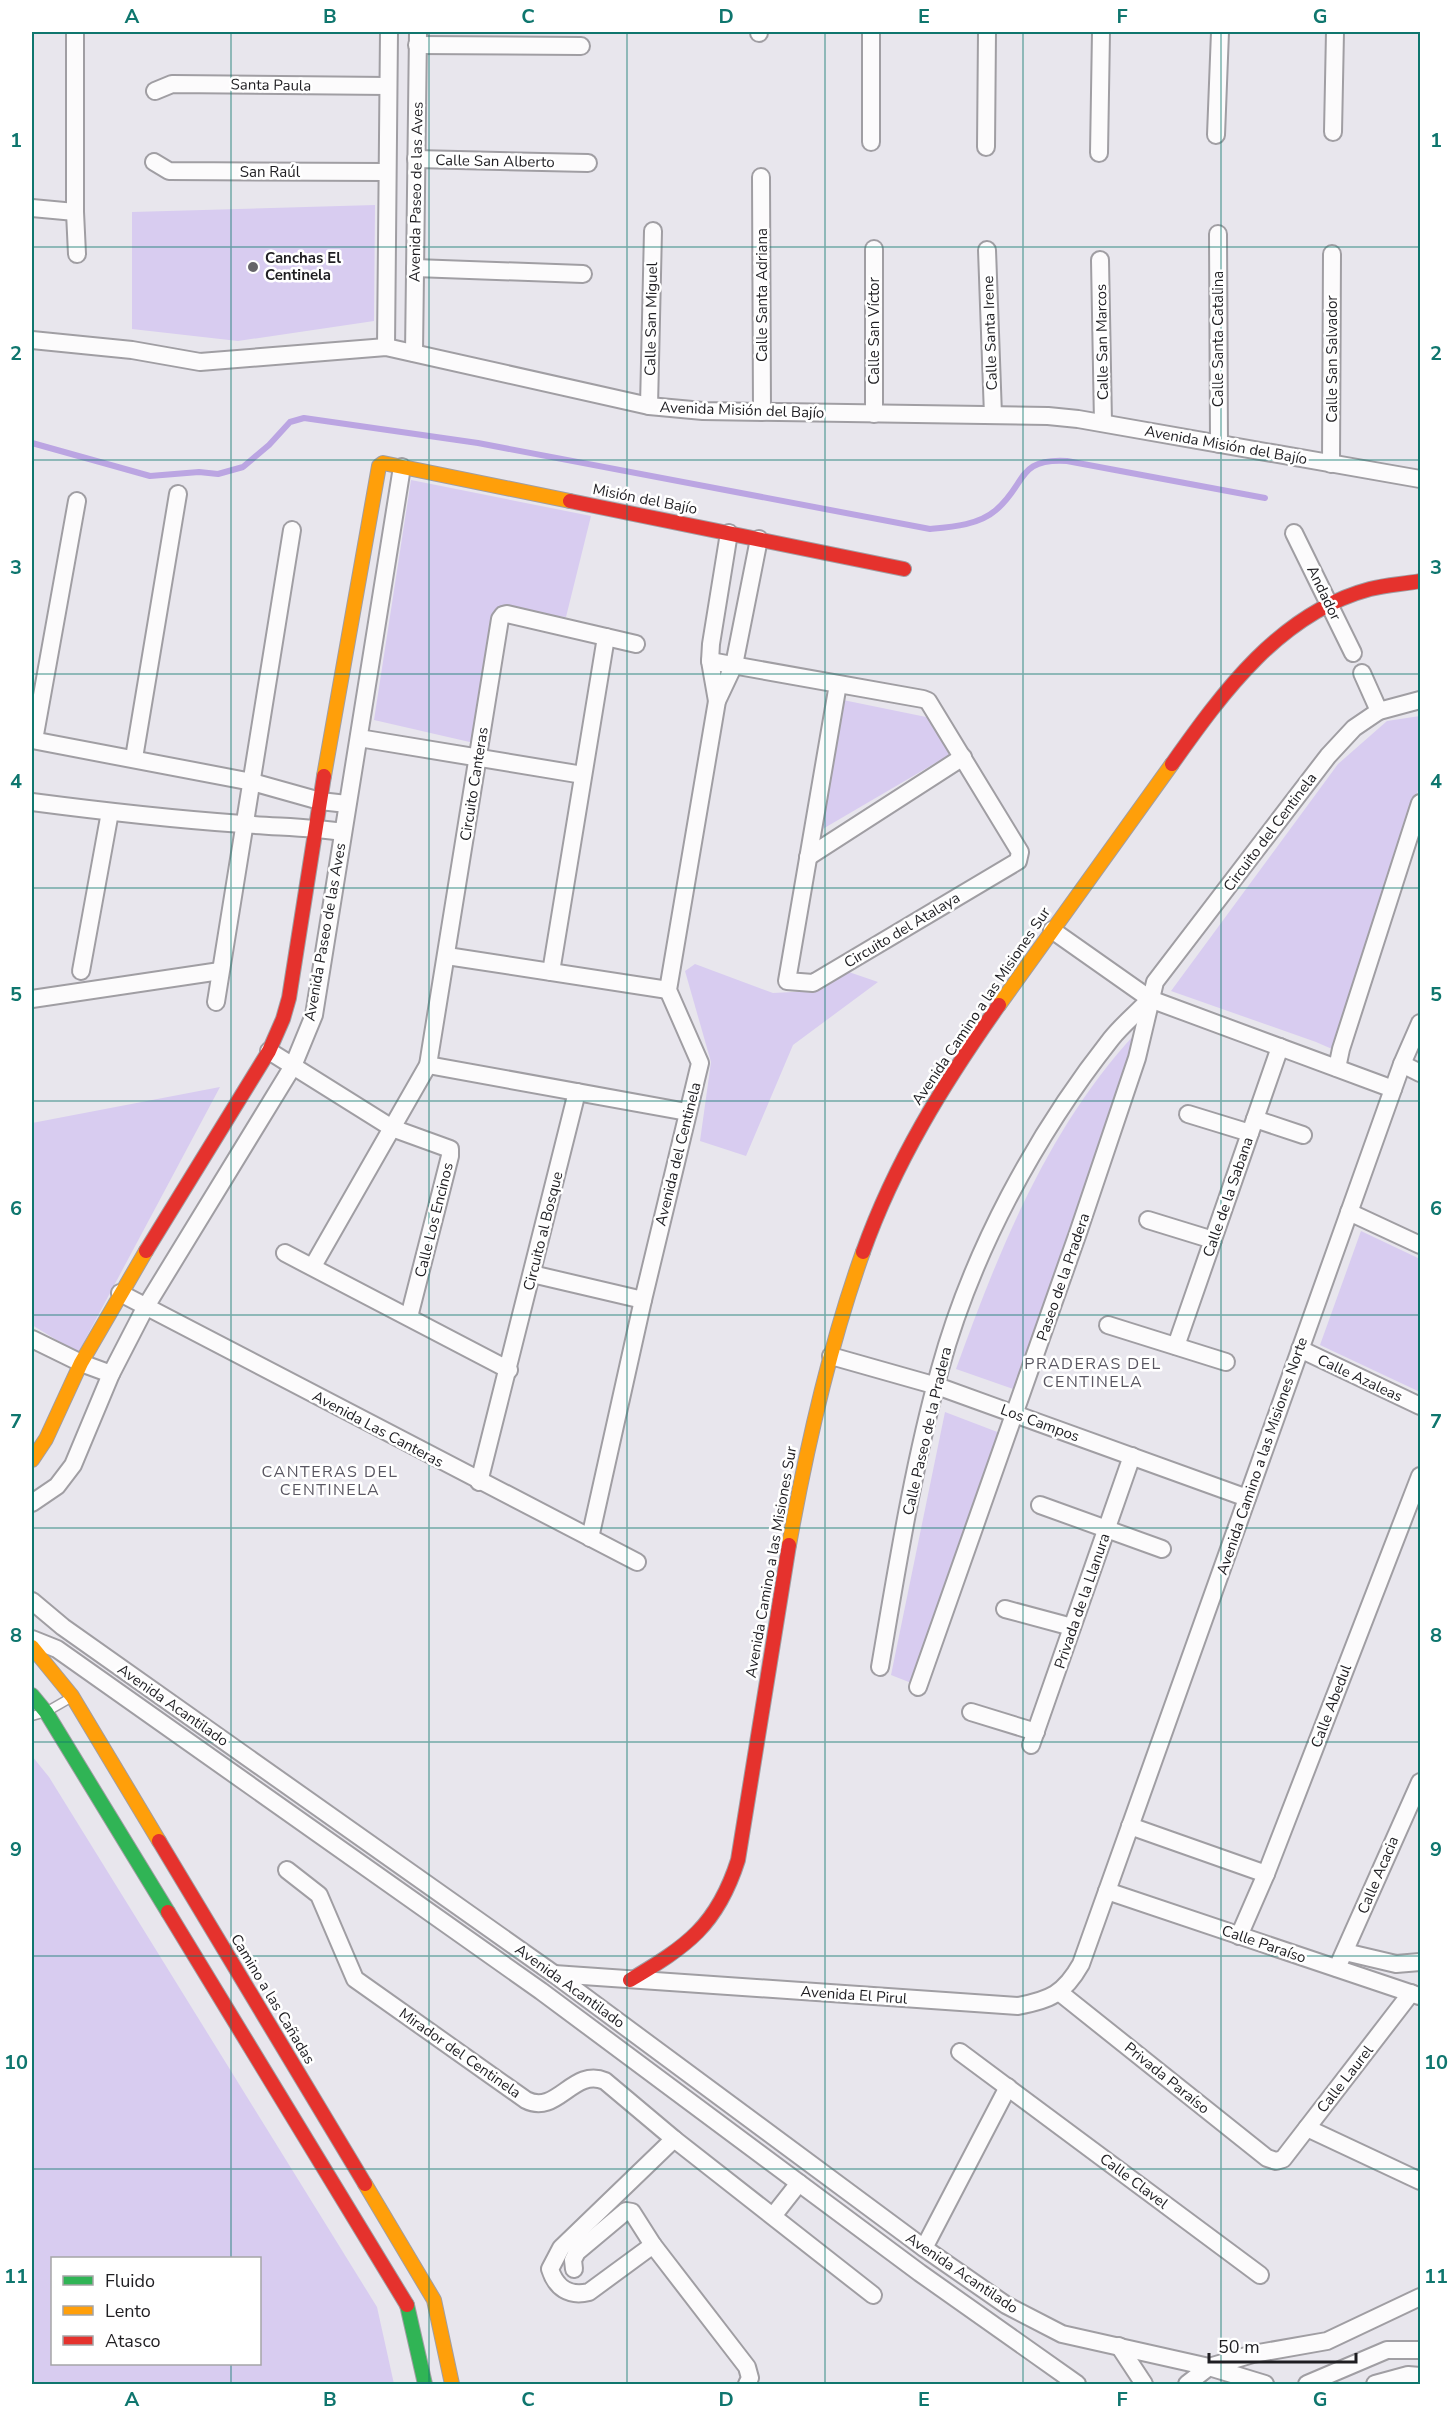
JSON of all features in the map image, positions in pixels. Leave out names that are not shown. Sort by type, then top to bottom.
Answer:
[{"type":"street","points":[[75,32],[75,212],[78,254]]},
{"type":"street","name":"Avenida Paseo de las Aves","points":[[386,347],[389,32]]},
{"type":"street","points":[[871,32],[871,142]]},
{"type":"street","points":[[987,32],[987,147]]},
{"type":"street","points":[[1099,153],[1101,32]]},
{"type":"street","points":[[1216,135],[1220,32]]},
{"type":"street","points":[[1333,132],[1335,32]]},
{"type":"street","points":[[417,38],[581,46]]},
{"type":"street","name":"Avenida Paseo de las Aves","points":[[414,353],[417,38]]},
{"type":"street","name":"Santa Paula","points":[[155,91],[172,84],[388,86]]},
{"type":"street","name":"Calle San Alberto","points":[[416,159],[581,163]]},
{"type":"street","name":"San Raúl","points":[[154,162],[169,171],[387,172]]},
{"type":"street","name":"Calle Santa Adriana","points":[[761,177],[762,412]]},
{"type":"street","points":[[32,208],[75,212]]},
{"type":"street","name":"Calle San Miguel","points":[[649,406],[653,231]]},
{"type":"street","name":"Calle Santa Catalina","points":[[1218,234],[1219,444]]},
{"type":"street","name":"Calle San Víctor","points":[[874,249],[874,414]]},
{"type":"street","name":"Calle Santa Irene","points":[[987,250],[993,415]]},
{"type":"street","name":"Calle San Salvador","points":[[1331,464],[1332,255]]},
{"type":"street","name":"Calle San Marcos","points":[[1100,260],[1103,423]]},
{"type":"street","points":[[415,268],[583,274]]},
{"type":"street","name":"Avenida Misión del Bajío","points":[[32,340],[132,350],[200,362],[386,347],[649,406],[703,411],[1048,416],[1103,423],[1420,480]]},
{"type":"street","name":"Misión del Bajío","points":[[379,466],[383,463],[904,569]]},
{"type":"street","name":"Avenida Paseo de las Aves","points":[[32,1460],[46,1439],[81,1363],[120,1293],[269,1051],[283,1018],[289,998],[320,801],[379,466]]},
{"type":"street","name":"Avenida Paseo de las Aves","points":[[32,1503],[57,1486],[73,1465],[111,1374],[145,1308],[293,1066],[314,1015],[402,467]]},
{"type":"street","points":[[134,758],[178,494]]},
{"type":"street","points":[[77,501],[33,740],[252,782],[320,801],[347,804]]},
{"type":"street","points":[[216,1002],[292,530]]},
{"type":"street","points":[[717,701],[710,662],[729,533]]},
{"type":"street","name":"Andador","points":[[1294,533],[1353,653]]},
{"type":"street","points":[[313,1266],[428,1065],[447,956],[668,990],[717,701],[734,665],[759,539]]},
{"type":"street","name":"Avenida Camino a las Misiones Sur","points":[[630,1980],[670,1956],[704,1929],[717,1914],[734,1880],[796,1498],[831,1356],[872,1226],[909,1144],[951,1073],[1052,930],[1251,660],[1281,633],[1329,604],[1372,587],[1420,581]]},
{"type":"street","name":"Circuito Canteras","points":[[447,956],[500,619],[503,615],[636,644]]},
{"type":"street","points":[[551,972],[606,637]]},
{"type":"street","name":"Circuito del Atalaya","points":[[710,662],[734,665],[838,684],[928,701],[1020,852],[1018,861],[813,983],[787,981],[838,684]]},
{"type":"street","points":[[1362,673],[1379,711]]},
{"type":"street","name":"Circuito del Centinela","points":[[1150,999],[1155,982],[1328,756],[1354,728],[1379,711],[1420,700]]},
{"type":"street","points":[[359,738],[583,775]]},
{"type":"street","points":[[808,856],[963,757]]},
{"type":"street","points":[[32,802],[244,825],[316,828],[343,832]]},
{"type":"street","points":[[1337,1068],[1341,1049],[1420,803]]},
{"type":"street","points":[[81,971],[110,812]]},
{"type":"street","points":[[1052,930],[1150,999],[1393,1089]]},
{"type":"street","points":[[32,999],[220,971]]},
{"type":"street","name":"Avenida del Centinela","points":[[590,1538],[643,1300],[700,1063],[668,990]]},
{"type":"street","name":"Calle Paseo de la Pradera","points":[[880,1667],[900,1550],[939,1371],[960,1307],[993,1231],[1026,1166],[1072,1093],[1113,1037],[1150,999]]},
{"type":"street","name":"Paseo de la Pradera","points":[[918,1687],[1015,1414],[1137,1058],[1150,999]]},
{"type":"street","name":"Avenida Camino a las Misiones Norte","points":[[1107,1891],[1402,1064],[1420,1023]]},
{"type":"street","name":"Calle de la Sabana","points":[[1176,1347],[1280,1047]]},
{"type":"street","name":"Calle Los Encinos","points":[[269,1051],[392,1128],[450,1149],[409,1317]]},
{"type":"street","points":[[1402,1064],[1420,1073]]},
{"type":"street","points":[[428,1065],[687,1112]]},
{"type":"street","name":"Circuito al Bosque","points":[[479,1482],[577,1092]]},
{"type":"street","points":[[1188,1114],[1303,1135]]},
{"type":"street","points":[[181,1193],[206,1209]]},
{"type":"street","points":[[1349,1212],[1420,1245]]},
{"type":"street","points":[[1148,1220],[1213,1240]]},
{"type":"street","points":[[285,1253],[508,1370]]},
{"type":"street","points":[[532,1274],[643,1300]]},
{"type":"street","name":"Avenida Las Canteras","points":[[120,1293],[479,1482],[637,1562]]},
{"type":"street","points":[[1108,1325],[1226,1362]]},
{"type":"street","points":[[32,1339],[81,1363],[111,1374]]},
{"type":"street","name":"Calle Azaleas","points":[[1300,1349],[1420,1406]]},
{"type":"street","name":"Los Campos","points":[[831,1356],[937,1386],[1247,1497]]},
{"type":"street","name":"Privada de la Llanura","points":[[971,1712],[1033,1739],[1132,1456]]},
{"type":"street","name":"Calle Abedul","points":[[1239,1935],[1266,1874],[1420,1476]]},
{"type":"street","points":[[1040,1505],[1162,1549]]},
{"type":"street","name":"Avenida Acantilado","points":[[32,1601],[63,1627],[554,1974],[924,2248],[1006,2305],[1042,2326],[1062,2334],[1209,2367],[1265,2385]]},
{"type":"street","points":[[1005,1610],[1072,1627]]},
{"type":"street","name":"Avenida Acantilado","points":[[32,1639],[57,1649],[542,1991],[798,2183],[1077,2385]]},
{"type":"street","name":"Camino a las Cañadas","points":[[32,1647],[72,1696],[434,2300],[452,2385]]},
{"type":"street","points":[[32,1695],[46,1712],[409,2308],[425,2385]]},
{"type":"street","name":"Calle Acacia","points":[[1337,1968],[1420,1782]]},
{"type":"street","points":[[1130,1826],[1266,1874]]},
{"type":"street","name":"Mirador del Centinela","points":[[286,1870],[320,1895],[355,1979],[536,2105],[545,2104],[586,2078],[595,2077],[605,2081],[674,2139],[873,2295]]},
{"type":"street","points":[[159,1899],[184,1884]]},
{"type":"street","name":"Avenida El Pirul","points":[[554,1974],[1018,2006],[1045,2001],[1071,1980],[1081,1964],[1107,1891]]},
{"type":"street","name":"Calle Paraíso","points":[[1107,1891],[1416,1995]]},
{"type":"street","points":[[1345,1952],[1396,1964],[1420,1962]]},
{"type":"street","points":[[542,1991],[554,1974]]},
{"type":"street","name":"Privada Paraíso","points":[[1059,1992],[1267,2158],[1276,2161]]},
{"type":"street","name":"Calle Laurel","points":[[1276,2161],[1283,2158],[1416,1995]]},
{"type":"street","name":"Calle Clavel","points":[[960,2052],[1260,2275]]},
{"type":"street","points":[[924,2248],[1008,2087]]},
{"type":"street","points":[[1307,2128],[1420,2181]]},
{"type":"street","points":[[653,2245],[589,2292],[579,2295],[563,2290],[554,2280],[550,2269],[561,2248],[674,2139]]},
{"type":"street","points":[[772,2215],[798,2183]]},
{"type":"street","points":[[574,2268],[573,2260],[577,2252],[626,2211],[632,2212],[653,2245],[747,2367],[750,2378],[747,2385]]},
{"type":"street","points":[[1187,2385],[1209,2367],[1253,2354],[1327,2341],[1420,2297]]},
{"type":"street","points":[[1119,2346],[1144,2385]]},
{"type":"street","points":[[1307,2385],[1387,2350],[1420,2350]]},
{"type":"street","points":[[1375,2385],[1408,2375],[1420,2376]]},
{"type":"lane","points":[[32,1716],[46,1712],[72,1696]]},
{"type":"shaded area","name":"Canchas El Centinela","points":[[375,205],[374,321],[238,341],[132,329],[132,212]]},
{"type":"shaded area","points":[[411,480],[591,516],[566,617],[498,609],[474,743],[374,720]]},
{"type":"shaded area","points":[[843,700],[936,719],[949,755],[821,830]]},
{"type":"shaded area","points":[[1420,716],[1420,784],[1332,1049],[1171,991],[1338,764],[1387,721]]},
{"type":"shaded area","points":[[695,964],[773,993],[813,991],[843,970],[878,982],[793,1045],[746,1156],[700,1141],[711,1062],[685,971]]},
{"type":"shaded area","points":[[1136,1033],[1132,1061],[1016,1390],[956,1369],[1009,1235],[1052,1149],[1077,1108]]},
{"type":"shaded area","points":[[220,1087],[78,1353],[32,1325],[32,1123]]},
{"type":"shaded area","points":[[1361,1231],[1420,1259],[1420,1392],[1320,1345]]},
{"type":"shaded area","points":[[945,1412],[1000,1433],[919,1686],[891,1675]]},
{"type":"shaded area","points":[[32,1756],[49,1777],[377,2307],[394,2384],[32,2384]]},
{"type":"waterway","points":[[32,443],[150,476],[199,472],[218,474],[243,467],[269,445],[290,422],[304,418],[478,443],[930,529],[982,519],[1006,500],[1030,468],[1051,461],[1067,461],[1265,498]]},
{"type":"traffic: fast","points":[[32,1695],[46,1712],[168,1912]]},
{"type":"traffic: fast","points":[[407,2305],[425,2384]]},
{"type":"traffic: slow","points":[[324,776],[379,466],[383,463],[570,501]]},
{"type":"traffic: slow","points":[[999,1005],[1172,764]]},
{"type":"traffic: slow","points":[[32,1460],[46,1439],[81,1363],[146,1251]]},
{"type":"traffic: slow","points":[[789,1545],[820,1397],[863,1252]]},
{"type":"traffic: slow","points":[[32,1647],[72,1696],[159,1841]]},
{"type":"traffic: slow","points":[[365,2184],[434,2300],[452,2384]]},
{"type":"traffic: jam","points":[[570,501],[904,569]]},
{"type":"traffic: jam","points":[[1172,764],[1233,683],[1256,658],[1308,616],[1338,600],[1370,589],[1420,581]]},
{"type":"traffic: jam","points":[[146,1251],[269,1051],[283,1019],[289,998],[324,776]]},
{"type":"traffic: jam","points":[[863,1252],[890,1186],[922,1124],[999,1005]]},
{"type":"traffic: jam","points":[[630,1980],[668,1956],[698,1932],[710,1918],[730,1883],[738,1860],[789,1545]]},
{"type":"traffic: jam","points":[[159,1841],[365,2184]]},
{"type":"traffic: jam","points":[[168,1912],[407,2305]]},
{"type":"place","name":"Canchas El Centinela","points":[[253,267]]},
{"type":"district","name":"PRADERAS DEL CENTINELA","points":[[1093,1373]]},
{"type":"district","name":"CANTERAS DEL CENTINELA","points":[[330,1481]]}]
